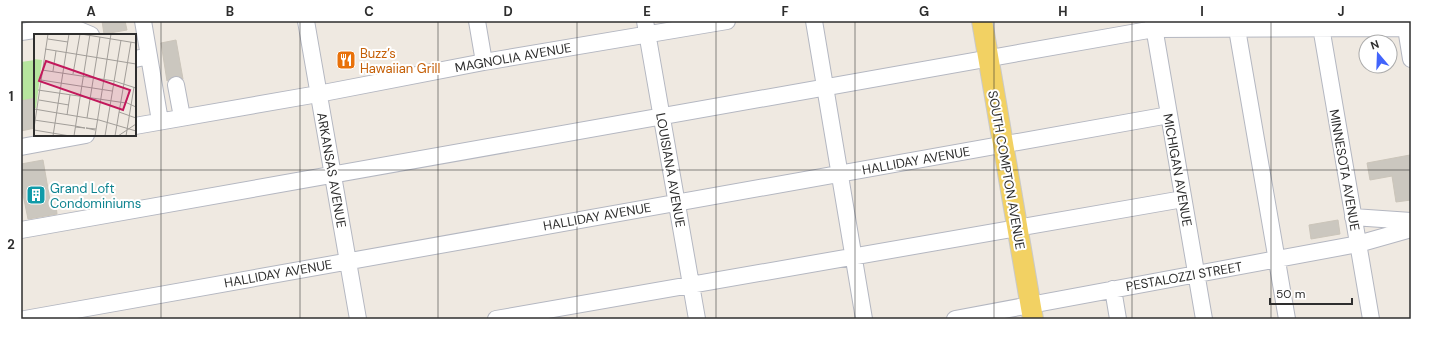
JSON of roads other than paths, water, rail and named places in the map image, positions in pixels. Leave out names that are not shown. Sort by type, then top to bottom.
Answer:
[{"type":"main road","name":"SOUTH COMPTON AVENUE","points":[[982,21],[1031,311]]},
{"type":"street","name":"ARKANSAS AVENUE","points":[[306,21],[358,319]]},
{"type":"street","points":[[477,21],[484,62]]},
{"type":"street","name":"MAGNOLIA AVENUE","points":[[136,126],[318,94],[484,62],[646,28],[727,21]]},
{"type":"street","points":[[814,21],[864,319]]},
{"type":"street","points":[[21,230],[988,59],[1153,25],[1237,29],[1320,24],[1408,28],[1411,59]]},
{"type":"street","name":"MINNESOTA AVENUE","points":[[1320,24],[1371,319]]},
{"type":"street","points":[[21,32],[67,25],[89,34]]},
{"type":"street","name":"MICHIGAN AVENUE","points":[[1153,25],[1204,319]]},
{"type":"street","name":"LOUISIANA AVENUE","points":[[646,28],[697,319]]},
{"type":"street","points":[[1237,29],[1287,319]]},
{"type":"street","points":[[141,30],[142,58],[160,121]]},
{"type":"street","points":[[176,85],[182,117]]},
{"type":"street","name":"HALLIDAY AVENUE","points":[[25,319],[347,260],[1169,115]]},
{"type":"street","points":[[21,147],[81,136]]},
{"type":"street","points":[[496,319],[853,258],[1017,227],[1183,199]]},
{"type":"street","points":[[1353,216],[1411,221]]},
{"type":"street","name":"PESTALOZZI STREET","points":[[955,319],[1031,311],[1113,289],[1358,244],[1411,229]]},
{"type":"street","points":[[1113,289],[1118,319]]},
{"type":"place","name":"Buzz’s Hawaiian Grill","points":[[346,60]]},
{"type":"place","name":"Grand Loft Condominiums","points":[[36,195]]}]
